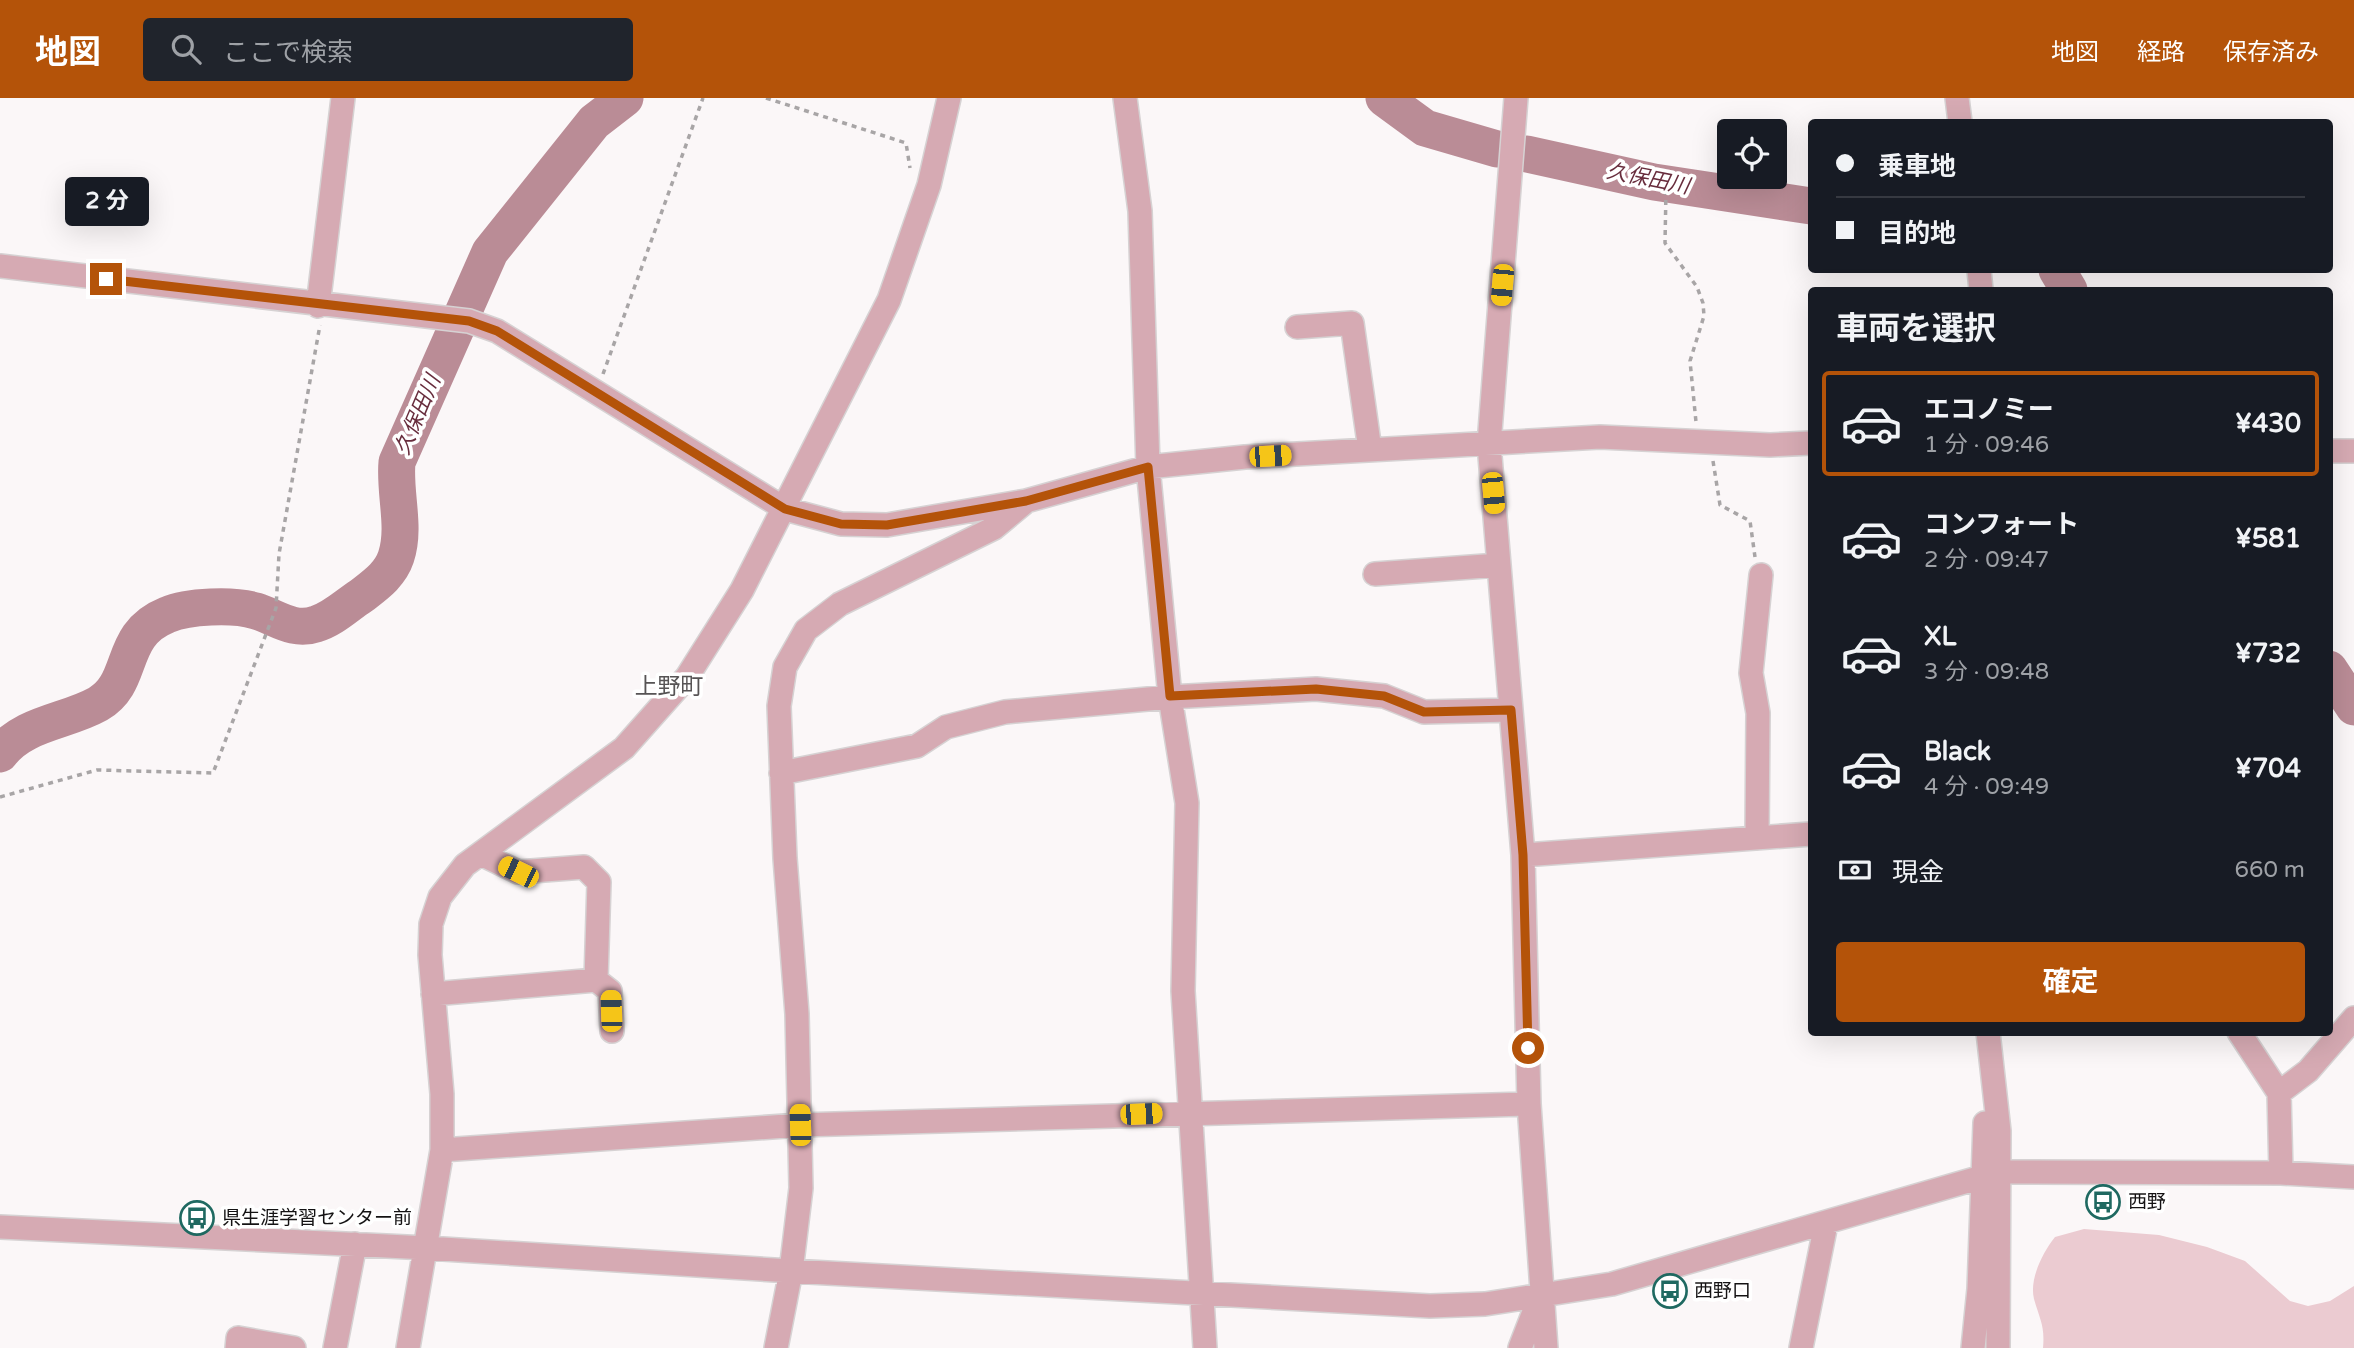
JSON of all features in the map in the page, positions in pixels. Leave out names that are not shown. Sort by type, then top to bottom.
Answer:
[{"type":"street","points":[[321,306],[343,98]]},
{"type":"street","points":[[408,1348],[442,1150],[442,1094],[430,955],[431,924],[440,897],[465,865],[624,748],[687,677],[743,590],[889,300],[929,185],[949,98]]},
{"type":"street","points":[[1125,98],[1140,211],[1148,467],[1170,696],[1187,803],[1183,991],[1193,1112],[1205,1348]]},
{"type":"street","points":[[1517,98],[1489,444],[1523,855],[1529,1104],[1540,1296],[1546,1348]]},
{"type":"street","points":[[1957,98],[1960,119]]},
{"type":"street","points":[[0,266],[321,306],[458,319],[497,331],[785,509],[841,524],[887,525],[1026,501],[1148,467],[1245,457],[1600,437],[1808,443]]},
{"type":"street","points":[[1297,327],[1352,323],[1370,450]]},
{"type":"street","points":[[2333,451],[2354,451]]},
{"type":"street","points":[[776,1348],[791,1271],[802,1188],[779,706],[785,667],[806,630],[840,604],[994,528],[1026,501]]},
{"type":"street","points":[[1375,574],[1499,565]]},
{"type":"street","points":[[1757,838],[1758,713],[1751,673],[1761,575]]},
{"type":"street","points":[[782,773],[917,746],[946,727],[1005,712],[1170,696],[1316,689],[1384,696],[1424,712],[1511,710]]},
{"type":"street","points":[[1523,855],[1808,834]]},
{"type":"street","points":[[481,854],[518,872],[583,867],[599,882],[596,980]]},
{"type":"street","points":[[433,994],[596,980],[610,991],[612,1031]]},
{"type":"street","points":[[2278,1093],[2308,1071],[2354,1018]]},
{"type":"street","points":[[1987,1036],[1998,1348]]},
{"type":"street","points":[[2242,1036],[2278,1093],[2281,1173]]},
{"type":"street","points":[[442,1150],[800,1125],[1529,1104]]},
{"type":"street","points":[[0,1227],[355,1244],[1430,1306],[1485,1304],[1612,1284],[1826,1224],[1990,1174],[2281,1173],[2354,1177]]},
{"type":"street","points":[[1973,1348],[1990,1174]]},
{"type":"street","points":[[1801,1348],[1826,1224]]},
{"type":"street","points":[[335,1348],[355,1244]]},
{"type":"street","points":[[1520,1348],[1540,1296]]},
{"type":"street","points":[[236,1348],[238,1338],[294,1348]]},
{"type":"path","points":[[596,392],[703,98]]},
{"type":"path","points":[[766,98],[906,143],[914,180],[929,185]]},
{"type":"path","points":[[1666,190],[1665,243],[1697,287],[1703,303],[1704,316],[1690,361],[1704,442],[1720,505],[1750,521],[1755,560],[1761,575]]},
{"type":"path","points":[[0,797],[97,770],[213,773],[276,608],[279,554],[321,306]]},
{"type":"shaded area","points":[[2084,1229],[2159,1235],[2207,1247],[2245,1261],[2290,1301],[2308,1306],[2330,1301],[2354,1286],[2354,1348],[2043,1348],[2043,1328],[2033,1291],[2038,1266],[2055,1237]]},
{"type":"waterway","name":"久保田川","points":[[0,754],[33,729],[86,710],[110,695],[118,684],[140,634],[167,615],[198,608],[235,607],[256,611],[292,625],[308,626],[334,615],[382,579],[390,569],[399,546],[397,462],[490,252],[594,122],[625,98]]},
{"type":"waterway","name":"久保田川","points":[[1384,98],[1425,128],[1497,149]]},
{"type":"waterway","name":"久保田川","points":[[1527,154],[1654,182],[1808,206]]},
{"type":"waterway","name":"久保田川","points":[[2059,273],[2067,287]]},
{"type":"waterway","name":"久保田川","points":[[2333,675],[2354,707]]},
{"type":"place","name":"西野","points":[[2103,1202]]},
{"type":"place","name":"県生涯学習センター前","points":[[197,1218]]},
{"type":"place","name":"西野口","points":[[1670,1291]]},
{"type":"district","name":"上野町","points":[[669,687]]},
{"type":"route","points":[[106,279],[469,321],[497,331],[785,509],[841,524],[887,525],[1026,501],[1148,467],[1170,696],[1316,689],[1384,696],[1424,712],[1511,710],[1523,855],[1528,1048]]}]
